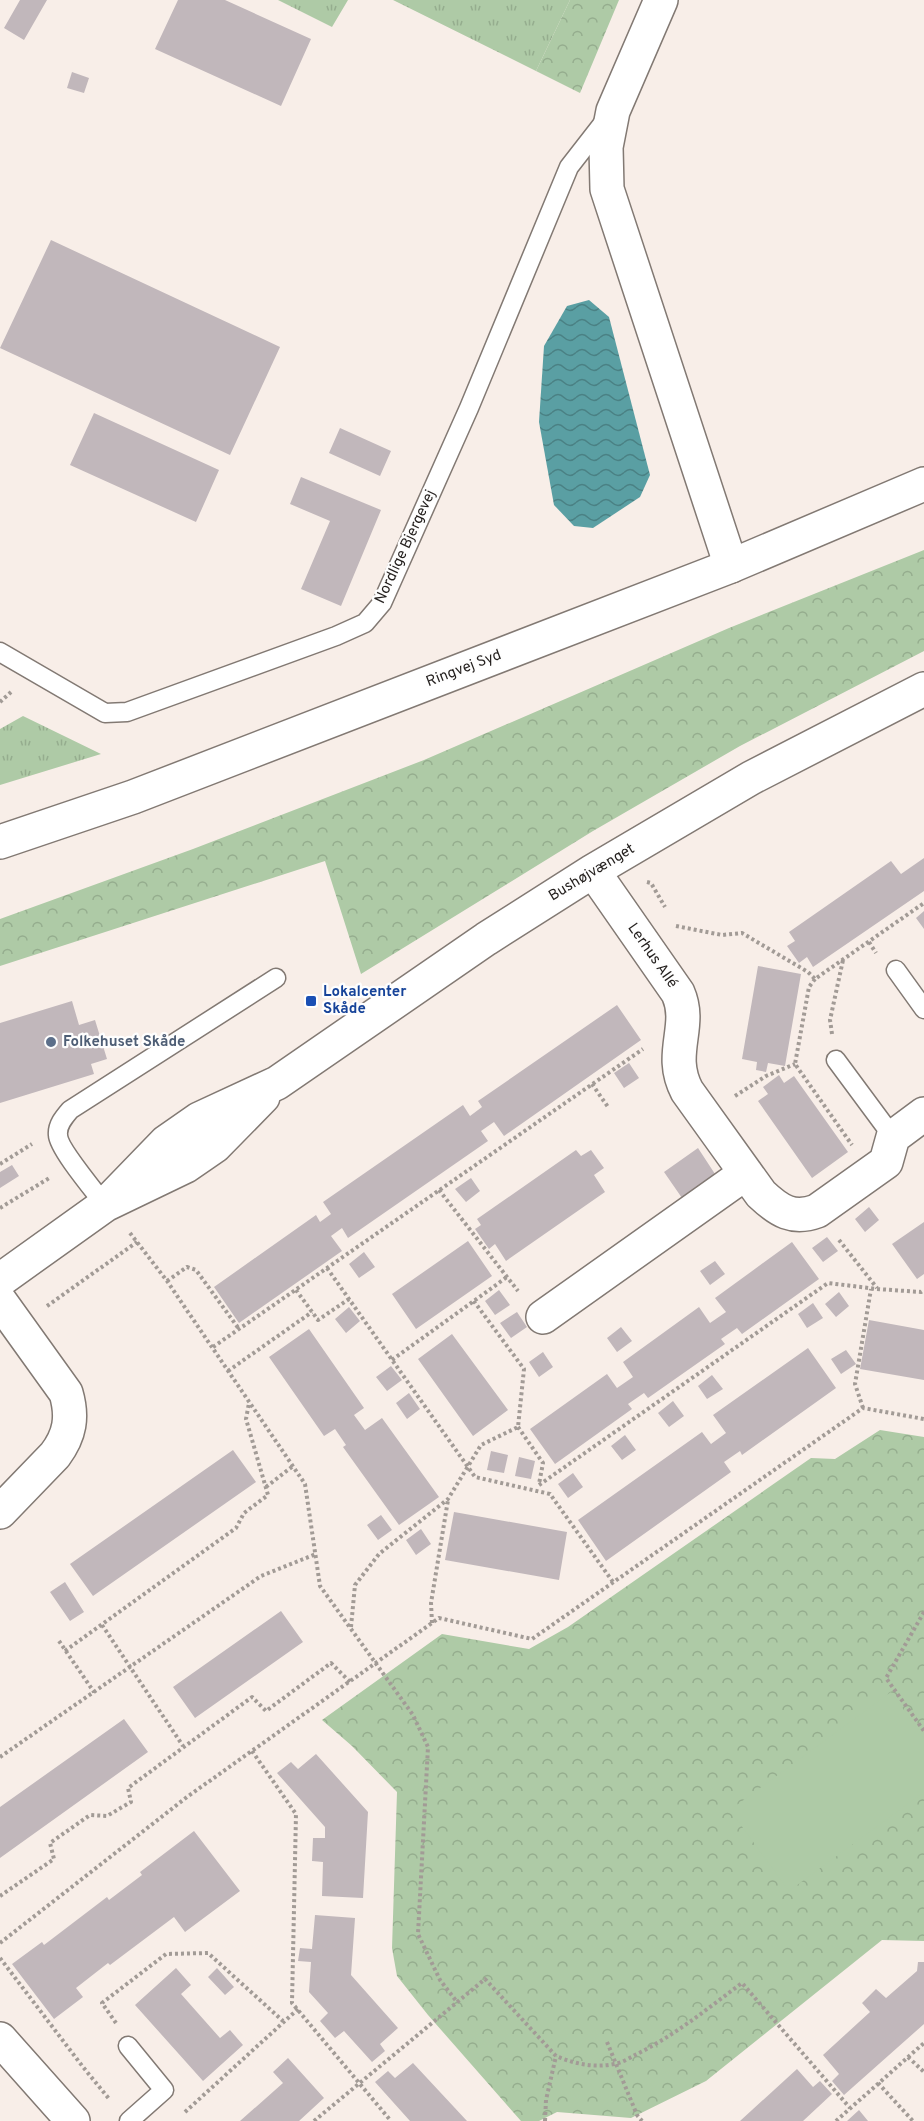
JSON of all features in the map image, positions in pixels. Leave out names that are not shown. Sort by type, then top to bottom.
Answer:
[{"type":"street","name":"Nordlige Bjergevej","points":[[661,0],[613,111],[606,147],[607,189],[731,567]]},
{"type":"street","name":"Ringvej Syd","points":[[0,842],[133,797],[731,567],[924,484]]},
{"type":"street","name":"Bushøjvænget","points":[[0,1280],[105,1205],[166,1142],[199,1119],[277,1083],[486,939],[593,871],[751,778],[924,689]]},
{"type":"street","name":"Lerhus Allé","points":[[593,871],[678,993],[683,1004],[678,1053],[681,1079],[705,1117],[761,1194],[774,1206],[789,1213],[805,1215],[817,1211]]},
{"type":"street","points":[[817,1211],[886,1162],[893,1137],[924,1113]]},
{"type":"street","points":[[543,1317],[746,1173]]},
{"type":"street","points":[[0,1512],[63,1445],[70,1420],[70,1407],[66,1393],[9,1313]]},
{"type":"street","points":[[0,2038],[70,2120]]},
{"type":"lane","name":"Nordlige Bjergevej","points":[[0,652],[105,712],[127,712],[336,636],[365,623],[382,603],[469,408],[569,167],[613,111]]},
{"type":"lane","points":[[896,970],[924,1009]]},
{"type":"lane","points":[[105,1205],[57,1135],[60,1122],[70,1110],[276,978]]},
{"type":"lane","points":[[836,1060],[893,1137]]},
{"type":"lane","points":[[128,2046],[164,2090],[129,2121]]},
{"type":"path","points":[[593,871],[651,883],[666,909]]},
{"type":"path","points":[[671,918],[676,926],[722,935],[742,933],[807,972],[815,980],[924,903]]},
{"type":"path","points":[[806,1080],[836,1060],[830,1020],[843,959]]},
{"type":"path","points":[[213,1347],[662,1035],[681,1035]]},
{"type":"path","points":[[705,1117],[766,1076],[795,1064]]},
{"type":"path","points":[[592,1084],[608,1107]]},
{"type":"path","points":[[0,1208],[75,1164]]},
{"type":"path","points":[[439,1190],[529,1305],[543,1317]]},
{"type":"path","points":[[105,1205],[167,1281],[305,1484],[320,1586],[413,1714],[428,1747],[418,1934],[440,1980],[457,2002]]},
{"type":"path","points":[[817,1211],[877,1289]]},
{"type":"path","points":[[9,1313],[137,1242]]},
{"type":"path","points":[[167,1281],[187,1267],[195,1270],[239,1329]]},
{"type":"path","points":[[327,1268],[475,1477],[550,1494],[613,1582]]},
{"type":"path","points":[[392,1360],[507,1277]]},
{"type":"path","points":[[539,1485],[828,1283],[877,1289],[921,1292],[924,1290]]},
{"type":"path","points":[[863,1408],[855,1384],[871,1288]]},
{"type":"path","points":[[296,1290],[318,1320],[349,1299]]},
{"type":"path","points":[[473,1300],[524,1369],[518,1426],[543,1463],[537,1491]]},
{"type":"path","points":[[228,1371],[312,1312]]},
{"type":"path","points":[[65,1651],[236,1528],[244,1513],[268,1495],[246,1419],[249,1402]]},
{"type":"path","points":[[0,1934],[2,1942],[187,1797],[439,1618],[532,1639],[863,1408],[924,1419]]},
{"type":"path","points":[[351,1628],[355,1585],[379,1554],[448,1499],[481,1444],[518,1426]]},
{"type":"path","points":[[266,1487],[293,1467]]},
{"type":"path","points":[[432,1623],[431,1603],[448,1499]]},
{"type":"path","points":[[0,1757],[261,1576],[316,1554]]},
{"type":"path","points":[[924,1612],[886,1678],[924,1731]]},
{"type":"path","points":[[102,1625],[183,1746]]},
{"type":"path","points":[[59,1641],[94,1692]]},
{"type":"path","points":[[0,1896],[54,1859],[50,1844],[90,1815],[107,1816],[131,1802],[128,1788],[252,1696],[266,1711],[331,1664],[350,1682]]},
{"type":"path","points":[[252,1751],[296,1814],[292,2003],[391,2121]]},
{"type":"path","points":[[120,2027],[102,2003],[166,1954],[208,1953],[283,2021]]},
{"type":"path","points":[[0,1958],[113,2103]]},
{"type":"path","points":[[314,2121],[485,1979],[556,2056],[572,2063],[589,2066],[616,2064],[672,2035],[742,1983],[850,2108]]},
{"type":"path","points":[[183,2113],[298,2009]]},
{"type":"path","points":[[607,2042],[637,2115],[642,2121]]},
{"type":"path","points":[[836,2121],[924,2043]]},
{"type":"path","points":[[545,2121],[546,2100],[556,2056]]},
{"type":"path","points":[[908,2057],[924,2072]]},
{"type":"path","points":[[878,2083],[913,2121]]},
{"type":"green space","points":[[278,0],[348,0],[332,27]]},
{"type":"green space","points":[[393,0],[570,0],[536,71]]},
{"type":"green space","points":[[570,0],[619,0],[580,93],[536,71]]},
{"type":"green space","points":[[924,550],[924,651],[740,746],[593,831],[361,974],[325,861],[0,966],[0,919],[193,849],[424,760],[729,628]]},
{"type":"green space","points":[[23,716],[101,754],[0,785],[0,729]]},
{"type":"green space","points":[[880,1430],[924,1437],[924,1941],[882,1940],[706,2081],[631,2118],[557,2112],[539,2121],[521,2121],[397,1976],[392,1948],[397,1792],[352,1746],[322,1720],[442,1634],[529,1649],[568,1627],[811,1458],[835,1459]]},
{"type":"green space","points":[[891,1692],[924,1738],[924,1792],[789,1891],[730,1810]]},
{"type":"water","points":[[589,300],[609,317],[650,475],[640,497],[593,528],[574,526],[554,505],[539,422],[544,346],[567,306]]},
{"type":"building","points":[[20,0],[47,0],[24,40],[4,28]]},
{"type":"building","points":[[178,0],[225,0],[311,39],[281,106],[155,49]]},
{"type":"building","points":[[72,72],[89,78],[84,93],[67,88]]},
{"type":"building","points":[[51,240],[280,347],[230,455],[0,348]]},
{"type":"building","points":[[94,413],[219,470],[196,522],[70,465]]},
{"type":"building","points":[[340,428],[391,451],[380,476],[329,453]]},
{"type":"building","points":[[301,477],[381,510],[341,606],[301,589],[330,521],[290,504]]},
{"type":"building","points":[[924,858],[924,891],[813,967],[807,957],[799,963],[787,946],[795,941],[789,932],[891,861],[901,874]]},
{"type":"building","points":[[924,911],[924,929],[916,918]]},
{"type":"building","points":[[758,966],[801,974],[785,1066],[768,1063],[766,1072],[756,1070],[757,1062],[742,1059]]},
{"type":"building","name":"Folkehuset Skåde","points":[[72,1001],[79,1025],[95,1020],[107,1059],[91,1064],[94,1074],[0,1103],[0,1023]]},
{"type":"building","points":[[617,1005],[641,1040],[504,1136],[494,1122],[481,1131],[488,1141],[348,1238],[342,1228],[331,1236],[342,1251],[239,1323],[214,1287],[316,1215],[320,1222],[331,1214],[323,1202],[463,1105],[470,1116],[482,1107],[478,1101]]},
{"type":"building","points":[[629,1063],[639,1078],[624,1088],[614,1073]]},
{"type":"building","points":[[779,1075],[784,1083],[794,1076],[848,1152],[812,1178],[758,1101],[768,1094],[763,1087]]},
{"type":"building","points":[[698,1148],[715,1174],[682,1198],[664,1172]]},
{"type":"building","points":[[576,1150],[581,1156],[591,1150],[604,1168],[594,1175],[605,1192],[506,1261],[495,1244],[489,1249],[475,1229],[481,1225],[477,1219]]},
{"type":"building","points":[[12,1165],[19,1176],[0,1188],[0,1172]]},
{"type":"building","points":[[471,1178],[480,1191],[466,1202],[455,1189]]},
{"type":"building","points":[[869,1207],[879,1220],[865,1232],[855,1219]]},
{"type":"building","points":[[924,1222],[924,1274],[917,1279],[892,1244]]},
{"type":"building","points":[[827,1237],[838,1251],[823,1262],[812,1248]]},
{"type":"building","points":[[468,1241],[492,1276],[416,1329],[392,1294]]},
{"type":"building","points":[[792,1242],[819,1279],[742,1334],[737,1328],[721,1339],[725,1344],[648,1398],[644,1393],[628,1404],[632,1409],[555,1464],[530,1429],[607,1374],[617,1388],[633,1377],[623,1362],[699,1307],[710,1323],[726,1312],[715,1298]]},
{"type":"building","points":[[364,1252],[375,1267],[359,1278],[349,1264]]},
{"type":"building","points":[[715,1261],[725,1274],[710,1285],[700,1271]]},
{"type":"building","points":[[499,1290],[510,1305],[495,1315],[485,1301]]},
{"type":"building","points":[[839,1292],[849,1306],[836,1317],[825,1304]]},
{"type":"building","points":[[813,1303],[823,1318],[807,1328],[798,1314]]},
{"type":"building","points":[[349,1307],[360,1321],[346,1333],[335,1319]]},
{"type":"building","points":[[517,1312],[527,1327],[511,1338],[500,1323]]},
{"type":"building","points":[[869,1320],[924,1330],[924,1380],[860,1369]]},
{"type":"building","points":[[621,1327],[632,1341],[617,1352],[607,1338]]},
{"type":"building","points":[[309,1329],[364,1408],[354,1415],[365,1430],[382,1418],[439,1497],[399,1525],[343,1447],[346,1445],[335,1429],[324,1436],[269,1357]]},
{"type":"building","points":[[452,1334],[508,1410],[473,1436],[418,1359]]},
{"type":"building","points":[[808,1348],[836,1388],[742,1455],[740,1451],[724,1462],[731,1472],[606,1561],[578,1520],[702,1432],[711,1444],[726,1433],[713,1415]]},
{"type":"building","points":[[846,1350],[856,1364],[841,1374],[831,1359]]},
{"type":"building","points":[[543,1352],[553,1367],[539,1377],[529,1362]]},
{"type":"building","points":[[391,1366],[402,1380],[387,1391],[376,1377]]},
{"type":"building","points":[[712,1375],[723,1389],[707,1399],[698,1386]]},
{"type":"building","points":[[409,1393],[420,1409],[407,1419],[396,1403]]},
{"type":"building","points":[[673,1401],[684,1416],[669,1427],[658,1413]]},
{"type":"building","points":[[625,1435],[636,1450],[622,1460],[611,1446]]},
{"type":"building","points":[[233,1450],[256,1482],[93,1596],[70,1564]]},
{"type":"building","points":[[491,1451],[508,1455],[504,1473],[487,1470]]},
{"type":"building","points":[[519,1457],[535,1461],[531,1479],[515,1476]]},
{"type":"building","points":[[573,1473],[583,1487],[568,1498],[558,1484]]},
{"type":"building","points":[[454,1512],[567,1532],[559,1580],[445,1560]]},
{"type":"building","points":[[381,1515],[392,1530],[378,1540],[367,1525]]},
{"type":"building","points":[[421,1529],[431,1544],[416,1555],[406,1540]]},
{"type":"building","points":[[65,1582],[84,1612],[70,1621],[50,1592]]},
{"type":"building","points":[[281,1611],[303,1642],[195,1718],[173,1687]]},
{"type":"building","points":[[124,1719],[148,1752],[0,1858],[0,1807]]},
{"type":"building","points":[[316,1754],[368,1812],[363,1898],[322,1896],[323,1862],[312,1861],[313,1838],[325,1838],[325,1827],[277,1773],[291,1762],[298,1769]]},
{"type":"building","points":[[194,1831],[240,1891],[185,1932],[174,1917],[76,1988],[83,1997],[54,2019],[12,1964],[42,1942],[44,1945],[107,1897],[109,1900],[142,1875],[140,1872]]},
{"type":"building","points":[[315,1915],[355,1918],[351,1975],[398,2028],[380,2044],[385,2051],[372,2062],[344,2031],[335,2038],[320,2021],[328,2013],[309,1992],[311,1962],[298,1961],[300,1948],[312,1949]]},
{"type":"building","points":[[918,1962],[924,1962],[924,2024],[844,2095],[832,2081],[839,2074],[823,2055],[870,2012],[862,2003],[876,1989],[886,1998],[917,1971]]},
{"type":"building","points":[[176,1968],[191,1985],[181,1994],[220,2038],[230,2030],[243,2045],[203,2081],[135,2005]]},
{"type":"building","points":[[217,1968],[234,1987],[225,1995],[208,1977]]},
{"type":"building","points":[[288,2058],[324,2098],[299,2121],[240,2121],[283,2083],[273,2072]]},
{"type":"building","points":[[413,2063],[467,2121],[410,2121],[375,2082],[388,2071],[395,2078]]},
{"type":"building","points":[[797,2069],[813,2087],[820,2081],[832,2094],[803,2121],[740,2121]]},
{"type":"building","points":[[859,2110],[868,2121],[847,2121]]},
{"type":"place","name":"Lokalcenter Skåde","points":[[311,1001]]},
{"type":"place","name":"Folkehuset Skåde","points":[[51,1042]]}]
